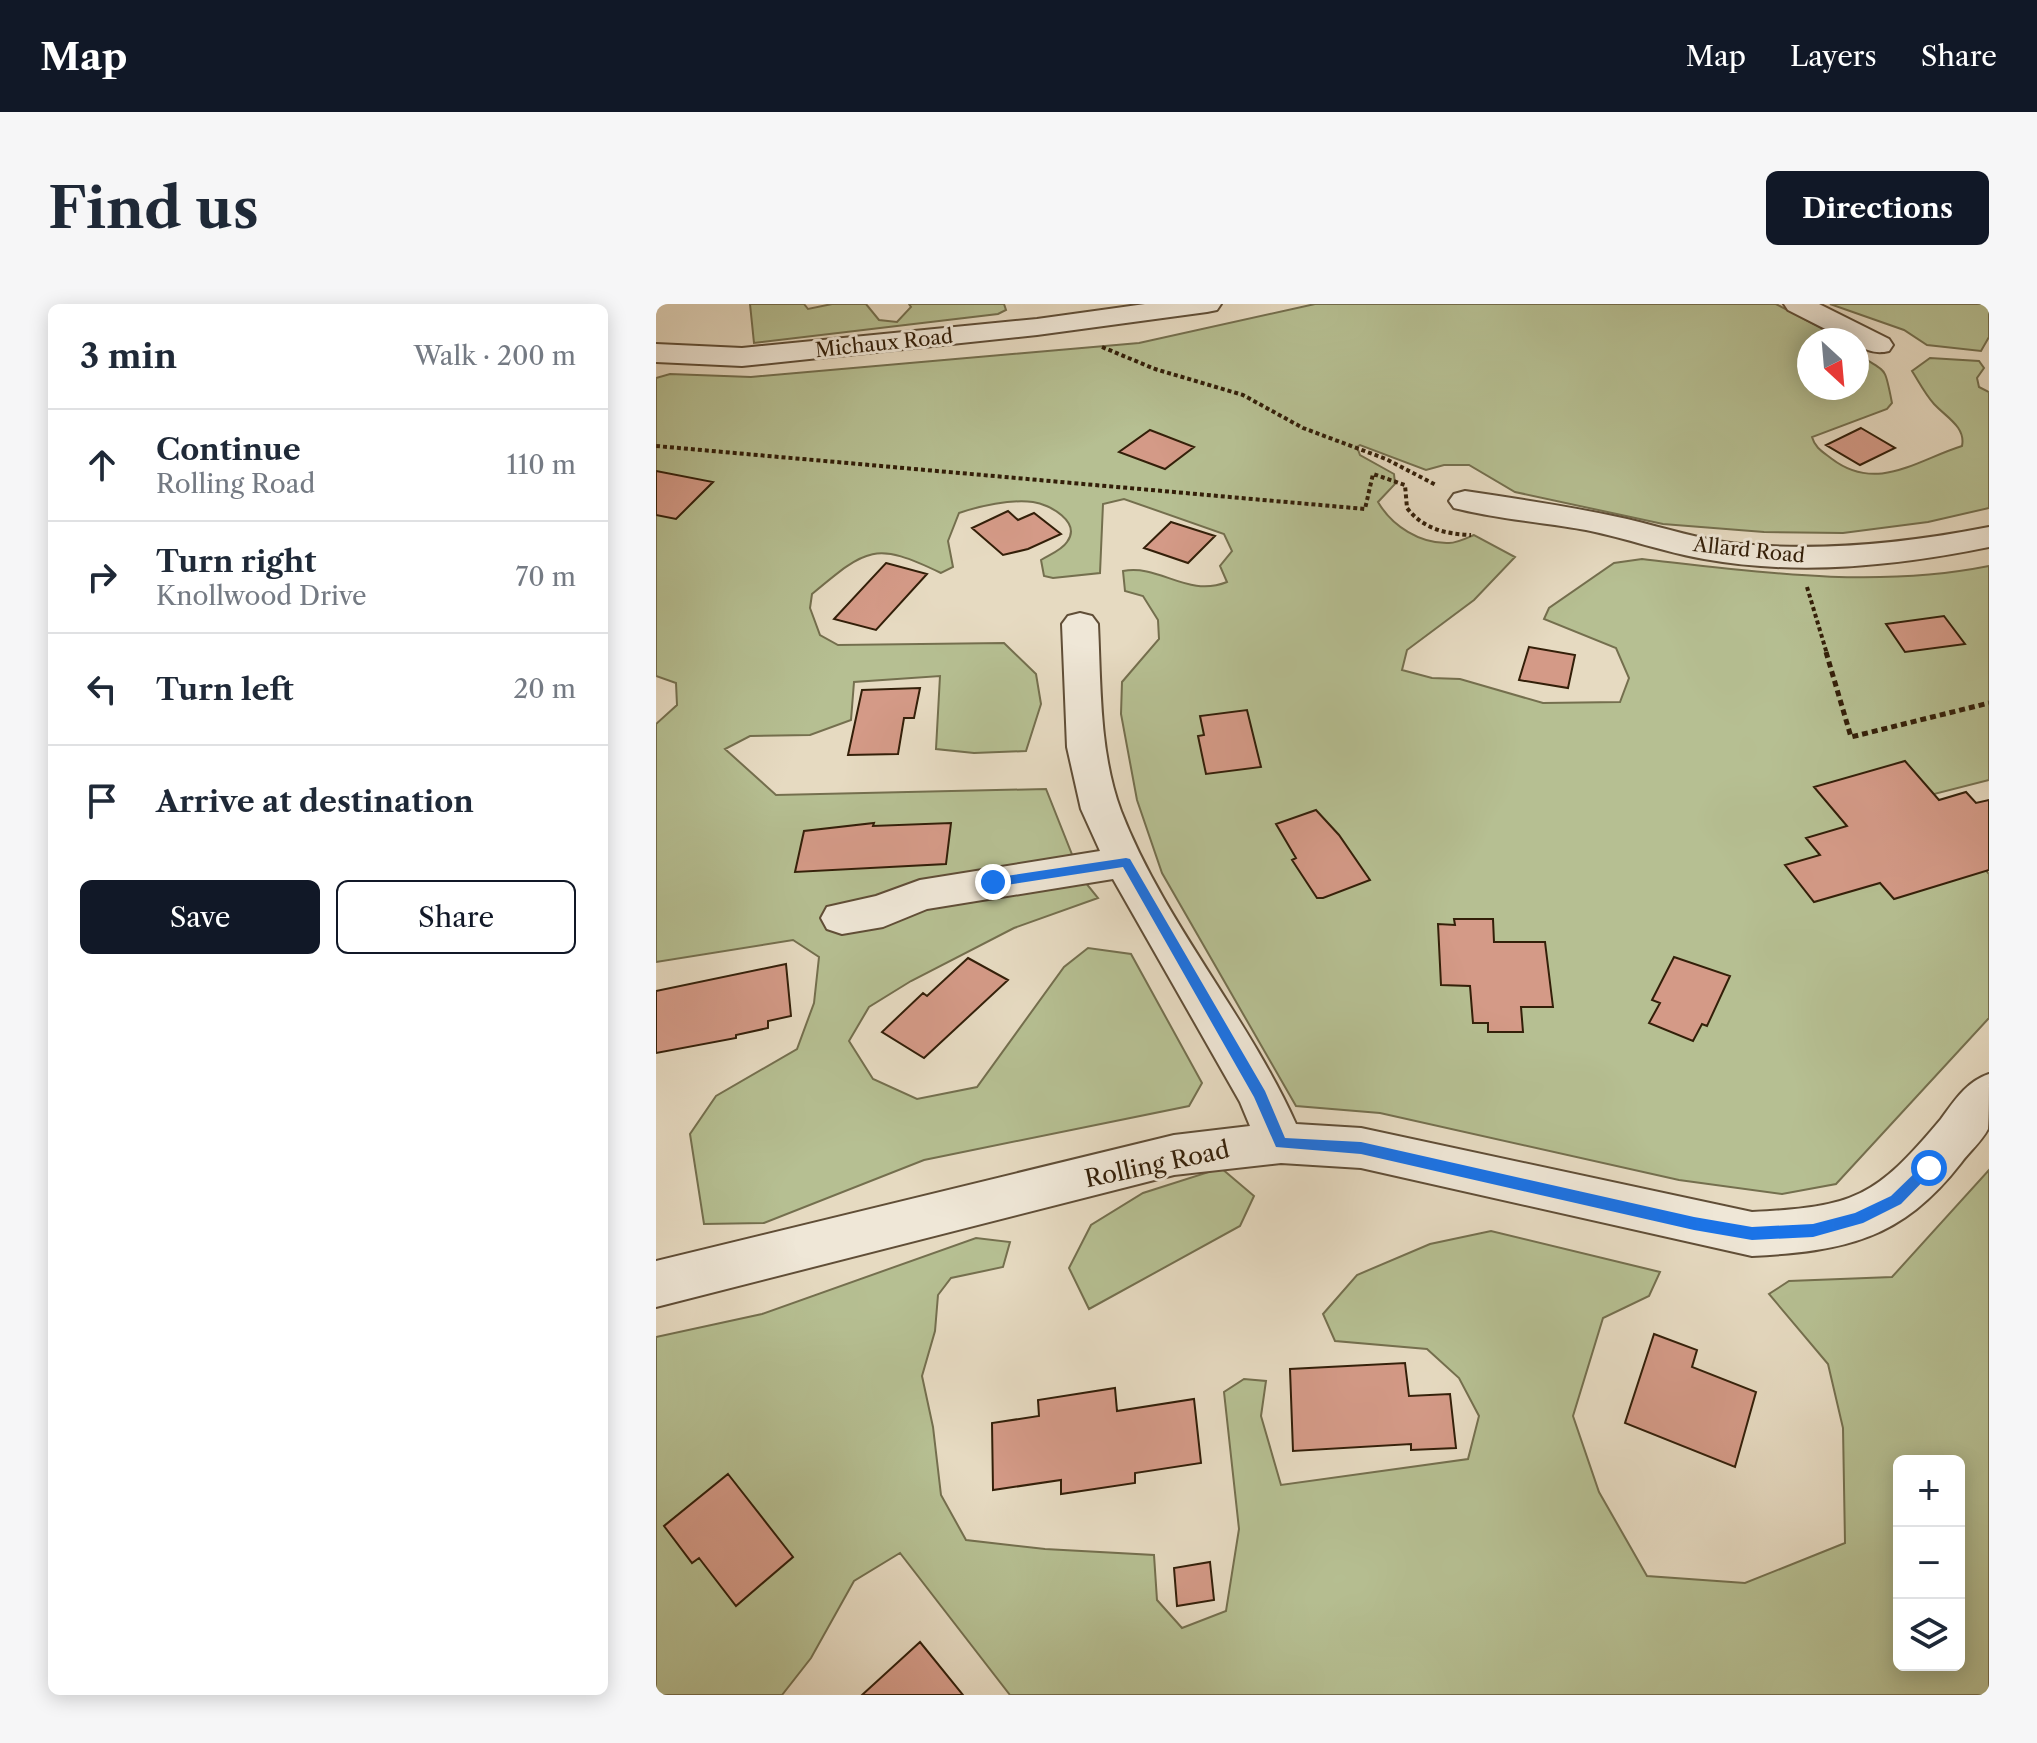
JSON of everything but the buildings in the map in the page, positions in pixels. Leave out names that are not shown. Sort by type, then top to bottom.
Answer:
[{"type":"street","name":"Michaux Road","points":[[656,353],[742,357],[1042,318],[1207,304]]},
{"type":"street","points":[[1798,304],[1879,345]]},
{"type":"street","name":"Allard Road","points":[[1465,501],[1546,511],[1704,549],[1775,556],[1858,555],[1942,547],[1989,537]]},
{"type":"street","points":[[1080,624],[1086,747],[1101,809],[1126,862],[1260,1095],[1281,1143]]},
{"type":"street","points":[[842,918],[883,911],[920,895],[1126,862]]},
{"type":"street","name":"Rolling Road","points":[[656,1284],[1174,1155],[1281,1143],[1361,1148],[1752,1234],[1813,1231],[1857,1219],[1896,1200],[1929,1168],[1989,1093]]},
{"type":"path","points":[[1042,318],[1144,365],[1243,395],[1303,428],[1386,459],[1465,501]]},
{"type":"path","points":[[656,446],[1365,509],[1373,474],[1405,485],[1404,506],[1411,516],[1424,524],[1459,535],[1482,535]]},
{"type":"path","points":[[1804,579],[1851,737],[1989,703]]},
{"type":"green space","points":[[750,304],[804,304],[808,309],[832,304],[866,304],[879,320],[897,322],[911,307],[909,304],[1004,304],[1006,310],[998,314],[754,343]]},
{"type":"green space","points":[[1315,304],[1776,304],[1821,328],[1797,328],[1797,400],[1869,400],[1869,361],[1883,371],[1892,403],[1887,409],[1812,437],[1817,447],[1849,469],[1881,474],[1962,446],[1958,428],[1931,400],[1912,371],[1930,358],[1979,361],[1984,368],[1977,378],[1979,387],[1989,392],[1989,508],[1928,522],[1843,533],[1764,532],[1663,524],[1515,492],[1469,465],[1444,465],[1426,470],[1360,445],[1357,447],[1360,455],[1394,474],[1395,484],[1378,502],[1399,526],[1417,537],[1438,543],[1455,542],[1474,535],[1515,557],[1474,600],[1407,650],[1402,670],[1432,678],[1460,679],[1543,703],[1620,702],[1629,678],[1616,648],[1544,619],[1549,608],[1614,563],[1642,559],[1772,573],[1859,577],[1946,573],[1989,566],[1989,780],[1926,796],[1989,874],[1989,1018],[1836,1184],[1782,1194],[1679,1180],[1380,1113],[1296,1106],[1162,873],[1137,800],[1121,714],[1122,682],[1159,639],[1158,620],[1143,596],[1125,591],[1123,571],[1149,572],[1186,584],[1213,586],[1227,582],[1220,566],[1232,551],[1224,534],[1124,499],[1103,504],[1100,573],[1053,578],[1044,576],[1041,560],[1067,542],[1071,535],[1070,528],[1055,510],[1040,503],[1015,501],[959,513],[948,541],[953,567],[941,573],[901,556],[872,554],[846,567],[812,594],[810,608],[820,635],[838,645],[1004,643],[1036,674],[1041,704],[1026,751],[974,753],[936,749],[940,676],[854,682],[851,720],[810,735],[750,736],[725,749],[776,795],[1046,789],[1081,877],[1098,898],[1014,928],[911,981],[869,1007],[849,1041],[873,1079],[917,1099],[977,1087],[1064,967],[1088,948],[1131,954],[1202,1083],[1189,1106],[924,1160],[764,1223],[704,1224],[690,1134],[716,1096],[797,1049],[814,1003],[819,957],[793,940],[656,962],[656,724],[677,705],[676,683],[656,676],[656,378],[670,374],[751,377],[1139,343]]},
{"type":"green space","points":[[1830,304],[1989,304],[1989,337],[1981,351],[1927,345],[1904,330]]},
{"type":"green space","points":[[1221,1168],[1254,1196],[1240,1226],[1089,1309],[1069,1268],[1091,1225],[1143,1193]]},
{"type":"green space","points":[[1989,1170],[1989,1695],[1010,1695],[900,1553],[854,1581],[811,1658],[782,1695],[656,1695],[656,1337],[762,1314],[976,1238],[1010,1242],[1003,1267],[951,1278],[938,1295],[935,1331],[922,1376],[933,1427],[941,1495],[966,1540],[1045,1549],[1154,1555],[1157,1600],[1182,1628],[1226,1611],[1239,1529],[1224,1392],[1244,1379],[1266,1381],[1261,1416],[1281,1485],[1468,1459],[1479,1416],[1459,1378],[1427,1349],[1335,1341],[1323,1314],[1357,1275],[1430,1244],[1491,1231],[1660,1272],[1649,1296],[1603,1318],[1573,1416],[1599,1492],[1647,1576],[1745,1583],[1845,1543],[1843,1428],[1828,1364],[1769,1294],[1789,1281],[1892,1277]]},
{"type":"route","points":[[993,882],[1126,862],[1260,1095],[1281,1143],[1361,1148],[1752,1234],[1813,1231],[1857,1219],[1896,1200],[1929,1168]]}]
